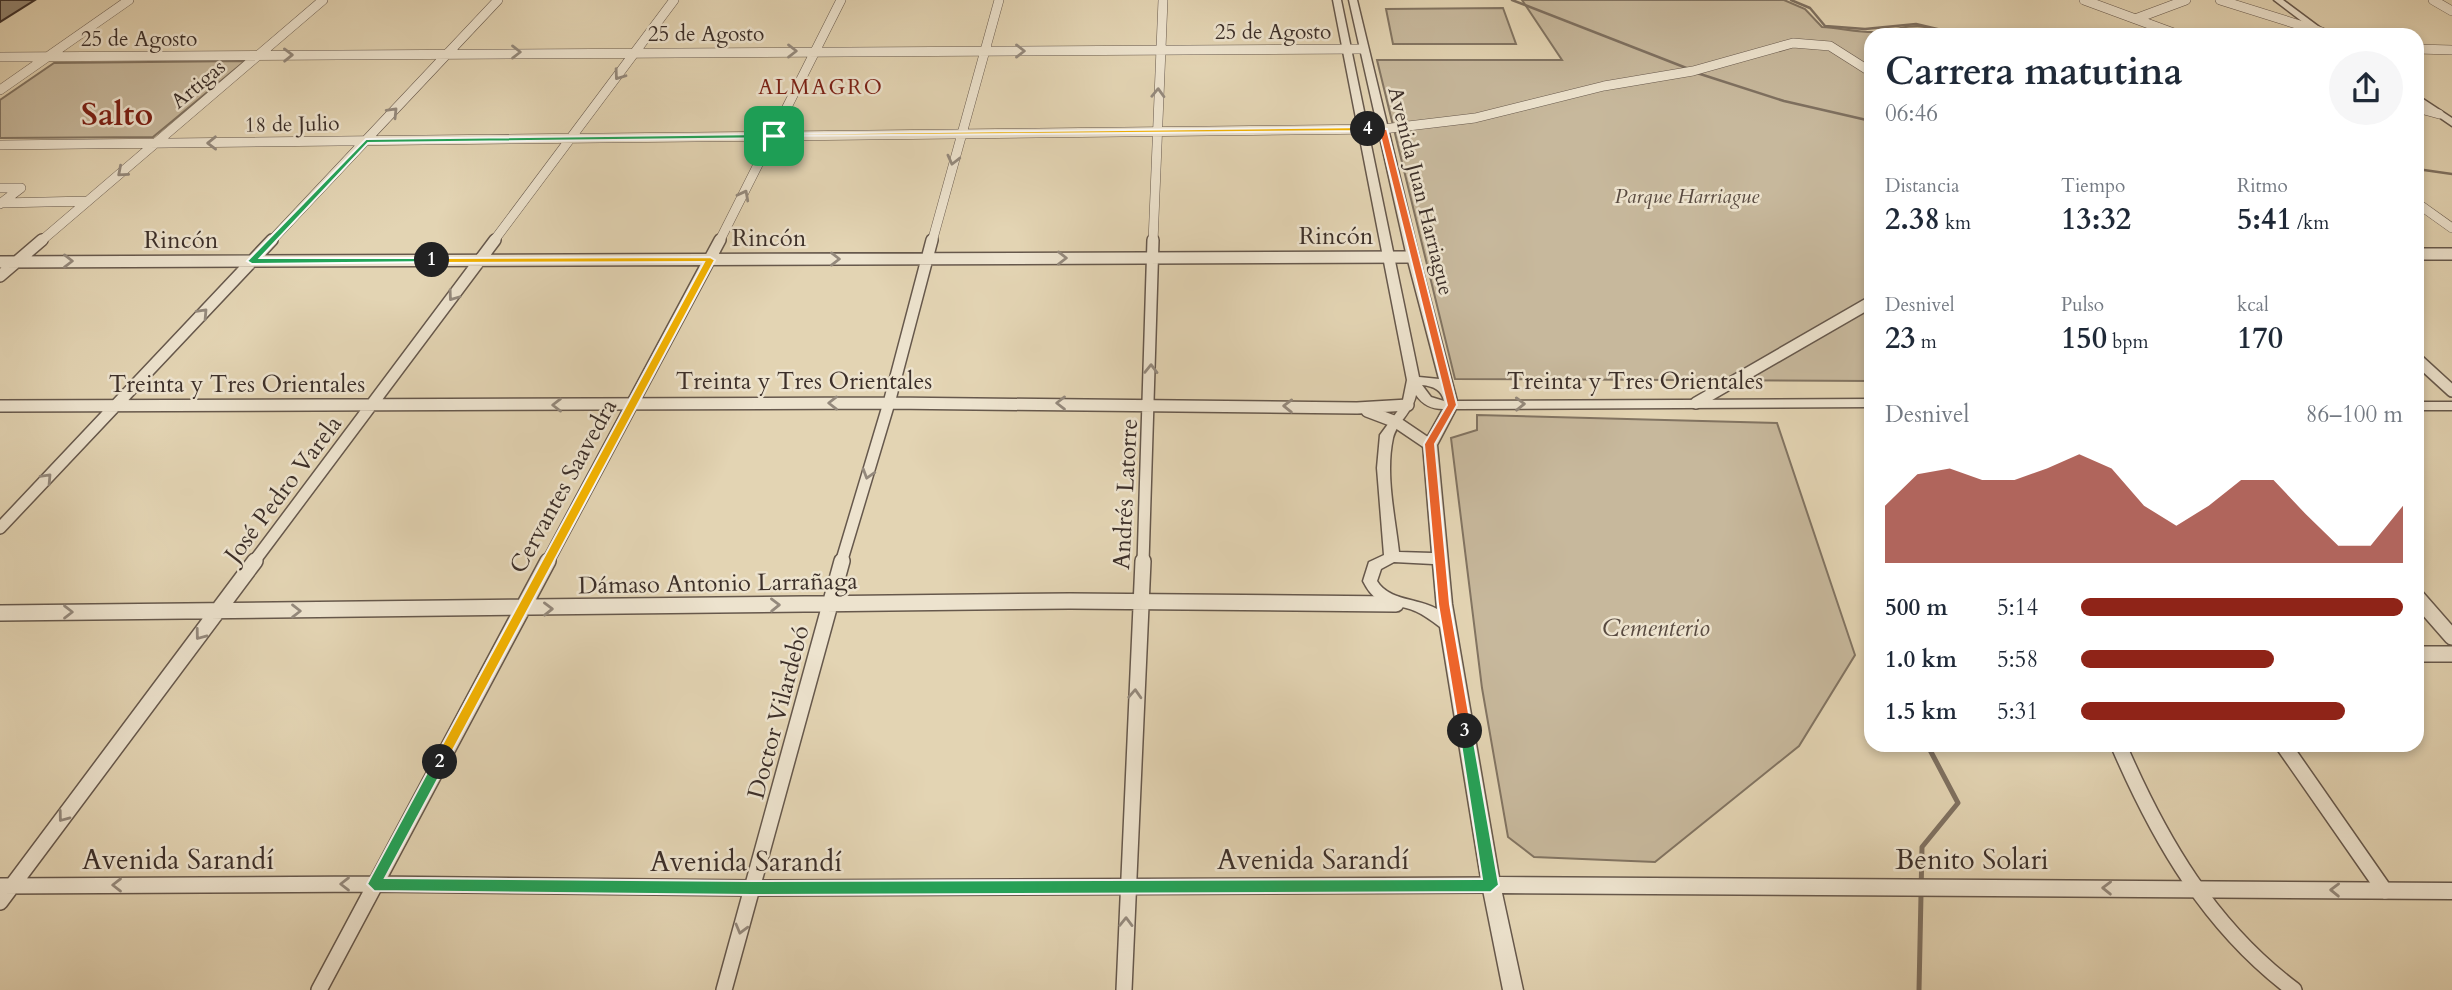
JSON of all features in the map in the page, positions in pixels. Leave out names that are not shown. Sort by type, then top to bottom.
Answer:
[{"type":"street","points":[[0,90],[129,0]]},
{"type":"street","name":"Artigas","points":[[0,276],[323,0]]},
{"type":"street","points":[[0,528],[498,0]]},
{"type":"street","name":"José Pedro Varela","points":[[0,902],[6,886],[372,407],[674,0]]},
{"type":"street","name":"Cervantes Saavedra","points":[[319,990],[710,260],[841,0]]},
{"type":"street","name":"Doctor Vilardebó","points":[[724,990],[829,603],[889,403],[960,134],[999,0]]},
{"type":"street","name":"Andrés Latorre","points":[[1124,990],[1150,404],[1152,258],[1163,0]]},
{"type":"street","name":"Avenida Juan Harriague","points":[[1336,0],[1413,380],[1408,405],[1387,435],[1384,468],[1392,557]]},
{"type":"street","name":"Avenida Juan Harriague","points":[[1353,0],[1413,257],[1451,399]]},
{"type":"street","points":[[2084,0],[2159,28]]},
{"type":"street","points":[[2134,19],[2186,0]]},
{"type":"street","points":[[2220,0],[2306,28]]},
{"type":"street","points":[[2278,0],[2316,28]]},
{"type":"street","points":[[2433,0],[2452,11]]},
{"type":"street","points":[[1383,129],[1475,118],[1604,86],[1693,71],[1793,43],[1830,46],[1864,68]]},
{"type":"street","name":"25 de Agosto","points":[[48,57],[1363,49]]},
{"type":"street","points":[[2424,49],[2452,50]]},
{"type":"street","points":[[0,57],[48,57]]},
{"type":"street","points":[[2424,103],[2452,123]]},
{"type":"street","points":[[2424,110],[2440,114]]},
{"type":"street","name":"18 de Julio","points":[[0,145],[1383,129]]},
{"type":"street","points":[[0,188],[21,188],[1,204]]},
{"type":"street","points":[[1,204],[88,201]]},
{"type":"street","points":[[2424,208],[2452,228]]},
{"type":"street","points":[[2424,254],[2452,254]]},
{"type":"street","name":"Rincón","points":[[0,262],[1413,257]]},
{"type":"street","points":[[1696,403],[1864,306]]},
{"type":"street","points":[[2424,365],[2452,391]]},
{"type":"street","points":[[1413,380],[1436,382],[1451,399],[1430,444],[1444,598],[1491,885],[1513,990]]},
{"type":"street","name":"Treinta y Tres Orientales","points":[[1413,380],[1430,403],[1451,399],[1864,403]]},
{"type":"street","name":"Treinta y Tres Orientales","points":[[0,406],[372,407],[889,403],[1357,408],[1408,405]]},
{"type":"street","points":[[2424,406],[2452,406]]},
{"type":"street","name":"Treinta y Tres Orientales","points":[[1357,408],[1396,422],[1430,444]]},
{"type":"street","points":[[1441,559],[1392,557],[1374,566],[1370,581],[1381,598],[1395,604],[1414,605],[1444,598]]},
{"type":"street","name":"Dámaso Antonio Larrañaga","points":[[0,612],[521,609],[829,603],[1395,604]]},
{"type":"street","points":[[1414,605],[1447,624]]},
{"type":"street","points":[[2424,605],[2452,637]]},
{"type":"street","points":[[2424,654],[2452,654]]},
{"type":"street","points":[[2121,752],[2139,796],[2194,888],[2245,949],[2294,990]]},
{"type":"street","points":[[2288,752],[2385,891]]},
{"type":"street","name":"Avenida Sarandí","points":[[6,886],[374,884],[752,888],[1491,885]]},
{"type":"street","name":"Benito Solari","points":[[1491,885],[2452,891]]},
{"type":"green space","name":"Parque Harriague","points":[[1522,0],[1784,0],[1805,9],[1822,27],[1864,31],[1864,381],[1455,379],[1377,60],[1562,60]]},
{"type":"green space","points":[[1503,8],[1516,44],[1393,44],[1386,9]]},
{"type":"green space","name":"Parque Harriague","points":[[1910,26],[1930,28],[1900,28]]},
{"type":"green space","points":[[245,61],[153,137],[0,138],[0,100],[54,63]]},
{"type":"green space","name":"Cementerio","points":[[1477,415],[1777,423],[1855,655],[1799,746],[1655,862],[1534,857],[1508,837],[1482,688],[1451,438],[1477,430]]},
{"type":"building","points":[[0,0],[35,0],[0,22]]},
{"type":"waterway","points":[[1512,0],[1689,69]]},
{"type":"waterway","points":[[1791,0],[1810,8],[1825,26],[1864,29]]},
{"type":"waterway","points":[[1875,28],[1916,24],[1933,28]]},
{"type":"waterway","points":[[1697,73],[1784,101],[1864,119]]},
{"type":"waterway","points":[[2424,170],[2452,174]]},
{"type":"waterway","points":[[1919,990],[1922,847],[1958,803],[1931,752]]},
{"type":"district","name":"ALMAGRO","points":[[821,87]]},
{"type":"district","name":"Salto","points":[[117,114]]},
{"type":"route","points":[[1383,129],[1452,405],[1430,444],[1431,478],[1444,604],[1491,885],[752,888],[374,884],[710,260],[252,261],[366,141],[774,136],[1383,129]]}]
